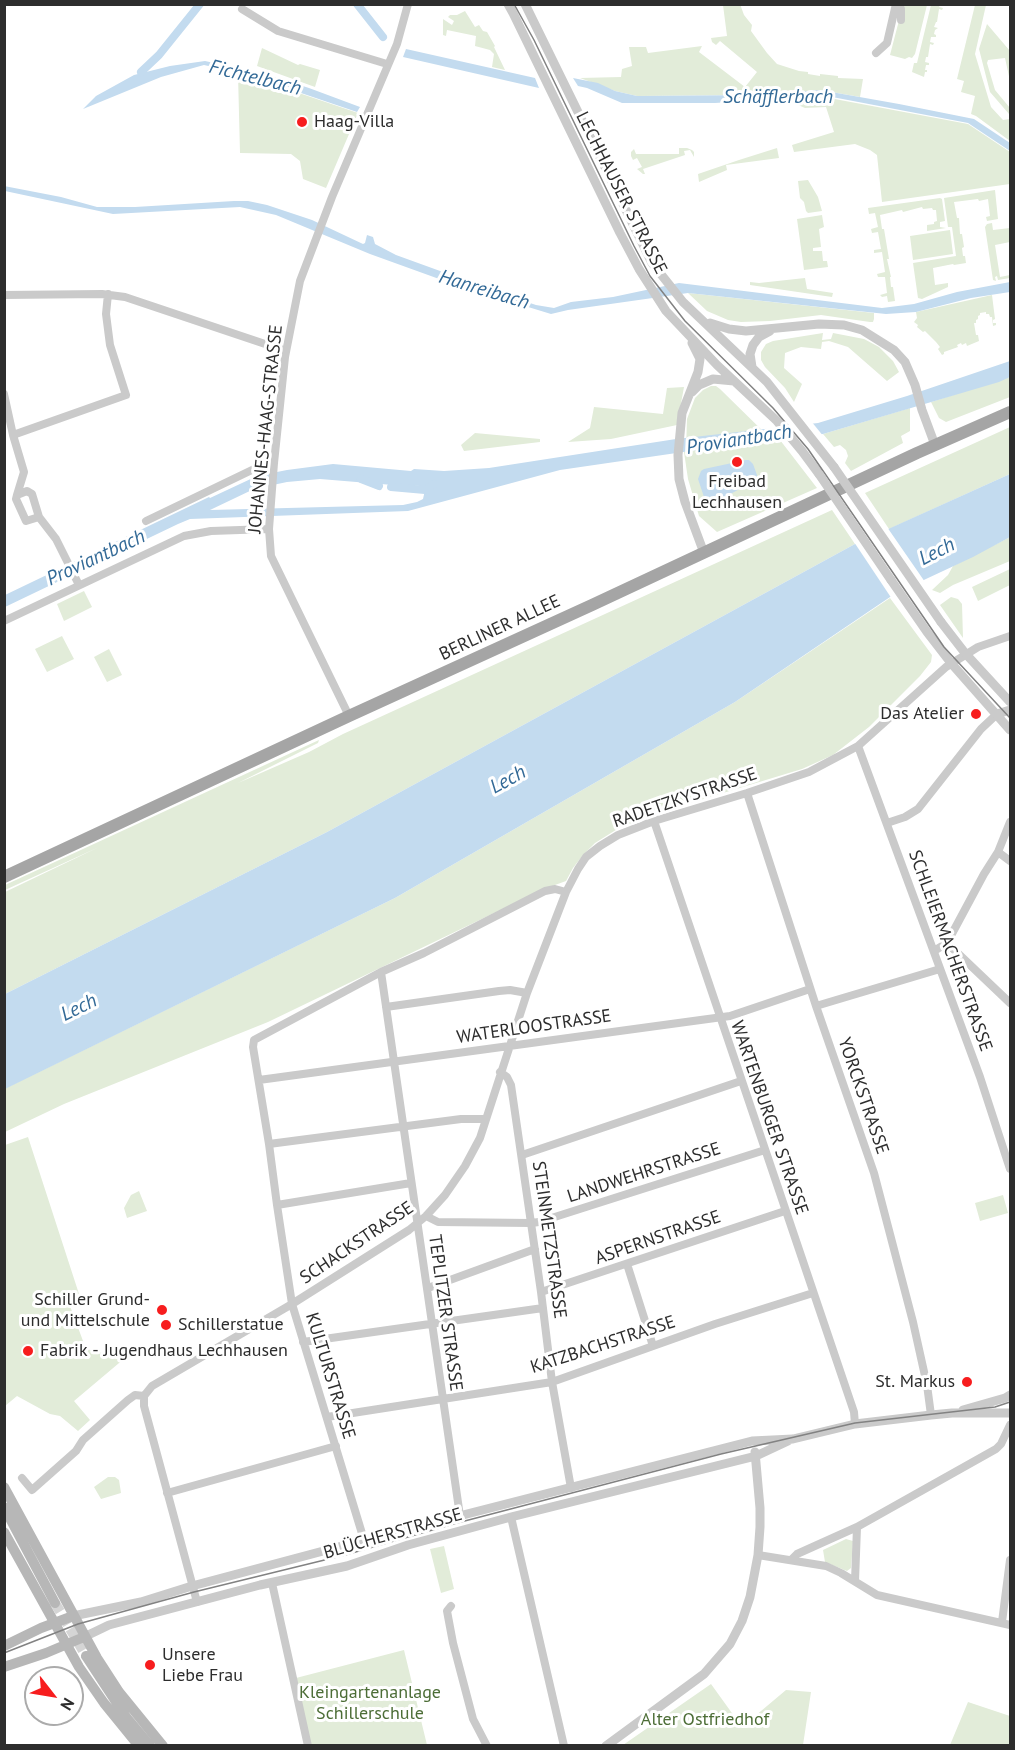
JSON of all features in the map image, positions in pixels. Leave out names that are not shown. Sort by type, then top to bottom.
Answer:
[{"type":"main road","name":"BERLINER ALLEE","points":[[4,877],[935,445],[1011,412]]},
{"type":"main road","points":[[4,1487],[84,1637],[119,1692],[163,1746]]},
{"type":"main road","points":[[4,1507],[55,1603]]},
{"type":"main road","points":[[4,1532],[80,1667],[104,1703],[139,1746]]},
{"type":"main road","name":"BLÜCHERSTRASSE","points":[[4,1646],[54,1622],[74,1616]]},
{"type":"main road","name":"BLÜCHERSTRASSE","points":[[4,1667],[68,1645],[84,1637]]},
{"type":"main road","points":[[86,1656],[126,1717],[150,1746]]},
{"type":"street","name":"JOHANNES-HAAG-STRASSE","points":[[349,716],[271,556],[269,529],[272,488],[286,351],[304,271],[332,197],[396,44],[408,4]]},
{"type":"street","name":"LECHHAUSER STRASSE","points":[[508,4],[620,233],[639,269],[666,310],[689,337],[777,421],[802,451],[927,632],[951,663],[1011,730]]},
{"type":"street","name":"LECHHAUSER STRASSE","points":[[525,4],[652,263],[683,302],[767,382],[819,445],[941,622],[966,654],[1011,702]]},
{"type":"street","points":[[898,4],[901,9],[901,20]]},
{"type":"street","points":[[876,53],[887,43],[898,4]]},
{"type":"street","points":[[242,9],[278,31],[387,64]]},
{"type":"street","points":[[4,295],[108,294],[130,298],[286,351]]},
{"type":"street","points":[[13,435],[126,395],[110,345],[106,314],[108,294]]},
{"type":"street","points":[[704,321],[729,329],[746,331],[819,324],[844,325],[862,330],[894,350],[905,362],[935,445]]},
{"type":"street","points":[[752,367],[750,354],[753,345],[759,336],[772,330]]},
{"type":"street","points":[[689,337],[700,359],[698,372],[681,413],[678,438],[679,479],[704,553]]},
{"type":"street","points":[[688,396],[707,381],[720,379],[735,382]]},
{"type":"street","points":[[4,394],[7,424],[13,435],[24,472],[16,499],[26,521],[39,517]]},
{"type":"street","points":[[146,521],[254,469],[274,466]]},
{"type":"street","points":[[17,495],[27,490],[32,494],[39,517],[56,539],[77,581]]},
{"type":"street","points":[[4,621],[77,581],[194,533],[269,529]]},
{"type":"street","name":"RADETZKYSTRASSE","points":[[566,892],[586,857],[618,835],[654,821],[809,772],[858,746],[951,663],[978,647],[1011,636]]},
{"type":"street","points":[[887,823],[905,817],[918,809],[981,729],[997,714],[1011,710]]},
{"type":"street","name":"SCHLEIERMACHERSTRASSE","points":[[858,746],[980,1077],[1011,1169]]},
{"type":"street","name":"YORCKSTRASSE","points":[[747,793],[810,989],[874,1173],[908,1303],[931,1415]]},
{"type":"street","name":"WARTENBURGER STRASSE","points":[[654,821],[854,1412],[855,1424]]},
{"type":"street","points":[[934,951],[947,943],[998,852],[1011,822]]},
{"type":"street","points":[[998,852],[1011,861]]},
{"type":"street","points":[[381,972],[545,891],[555,889],[566,892]]},
{"type":"street","name":"SCHACKSTRASSE","points":[[22,1478],[32,1490],[76,1451],[83,1440],[135,1395],[144,1396],[152,1386],[292,1304],[426,1216],[445,1195],[465,1166],[480,1138],[508,1046],[566,892]]},
{"type":"street","points":[[947,943],[1011,1003]]},
{"type":"street","points":[[816,1006],[940,969]]},
{"type":"street","name":"TEPLITZER STRASSE","points":[[381,972],[460,1516]]},
{"type":"street","name":"KULTURSTRASSE","points":[[364,1540],[292,1304],[253,1047],[254,1040],[381,972]]},
{"type":"street","name":"WATERLOOSTRASSE","points":[[259,1080],[730,1016],[810,989]]},
{"type":"street","points":[[386,1007],[499,991],[527,993]]},
{"type":"street","name":"STEINMETZSTRASSE","points":[[500,1072],[507,1077],[511,1085],[552,1382],[571,1488]]},
{"type":"street","points":[[522,1155],[741,1081]]},
{"type":"street","points":[[269,1144],[461,1119],[486,1119]]},
{"type":"street","name":"LANDWEHRSTRASSE","points":[[426,1216],[440,1222],[531,1223],[765,1150]]},
{"type":"street","points":[[277,1205],[411,1183]]},
{"type":"street","name":"ASPERNSTRASSE","points":[[541,1292],[785,1211]]},
{"type":"street","points":[[428,1287],[535,1249]]},
{"type":"street","points":[[627,1264],[653,1346]]},
{"type":"street","name":"KATZBACHSTRASSE","points":[[327,1417],[552,1382],[813,1293]]},
{"type":"street","points":[[303,1342],[543,1308]]},
{"type":"street","points":[[144,1396],[144,1406],[197,1602]]},
{"type":"street","points":[[1008,1396],[1010,1413]]},
{"type":"street","name":"BLÜCHERSTRASSE","points":[[952,1413],[1008,1396]]},
{"type":"street","name":"BLÜCHERSTRASSE","points":[[74,1616],[141,1602],[364,1540],[752,1441],[793,1439],[855,1424],[931,1415],[1010,1413]]},
{"type":"street","points":[[791,1560],[797,1554],[857,1527],[996,1449],[1011,1425]]},
{"type":"street","name":"BLÜCHERSTRASSE","points":[[84,1637],[109,1625],[272,1582],[348,1566],[408,1545],[511,1517],[756,1456],[793,1439]]},
{"type":"street","points":[[606,1746],[704,1674],[730,1644],[742,1621],[750,1597],[758,1555],[760,1508],[756,1456],[752,1441]]},
{"type":"street","points":[[1001,1444],[1011,1445]]},
{"type":"street","points":[[167,1493],[336,1446]]},
{"type":"street","points":[[511,1517],[564,1746]]},
{"type":"street","points":[[855,1581],[857,1527]]},
{"type":"street","points":[[758,1555],[826,1566],[877,1596],[1011,1625]]},
{"type":"street","points":[[1002,1622],[1011,1560]]},
{"type":"street","points":[[272,1582],[308,1746]]},
{"type":"street","points":[[451,1605],[447,1611],[453,1644],[473,1719],[487,1746]]},
{"type":"green space","points":[[740,4],[744,15],[752,25],[751,31],[777,64],[808,72],[808,74],[863,79],[860,97],[820,90],[760,95],[637,96],[615,91],[580,78],[621,77],[622,69],[632,66],[629,47],[646,47],[648,53],[702,46],[699,52],[745,87],[757,72],[720,41],[716,45],[711,38],[727,36],[723,5]]},
{"type":"green space","points":[[903,5],[927,5],[915,54],[912,58],[905,59],[890,55]]},
{"type":"green space","points":[[931,5],[940,5],[939,7],[943,8],[939,9],[934,27],[938,28],[934,34],[936,37],[931,37],[930,42],[934,43],[930,44],[928,57],[926,57],[925,62],[929,65],[926,65],[927,72],[924,77],[912,72],[914,63],[917,63]]},
{"type":"green space","points":[[975,5],[986,5],[975,54],[991,107],[1003,120],[1010,119],[1010,141],[971,114],[975,96],[961,92],[964,81],[957,79]]},
{"type":"green space","points":[[465,11],[475,27],[479,25],[483,31],[487,32],[505,70],[492,67],[494,54],[490,50],[475,46],[476,36],[447,30],[446,36],[443,35],[443,19],[452,25],[454,21],[448,17]]},
{"type":"green space","points":[[987,24],[1010,51],[1010,81],[1005,58],[988,60],[987,63],[995,90],[1010,108],[1010,114],[990,92],[979,49]]},
{"type":"green space","points":[[262,48],[298,65],[320,70],[315,87],[257,66]]},
{"type":"green space","points":[[238,74],[358,113],[326,188],[303,179],[300,161],[291,154],[240,153]]},
{"type":"green space","points":[[824,97],[968,124],[1010,152],[1010,184],[882,202],[877,155],[870,150],[855,144],[794,152],[792,145],[834,132],[826,107],[805,108],[789,101]]},
{"type":"green space","points":[[679,148],[692,150],[694,157],[690,150],[684,151],[685,155],[643,169],[645,174],[637,169],[642,167],[637,158],[633,160],[631,156],[634,149],[636,154],[679,154]]},
{"type":"green space","points":[[777,148],[779,158],[726,165],[727,170],[699,182],[698,174]]},
{"type":"green space","points":[[808,180],[818,197],[822,211],[808,213],[800,198],[798,181]]},
{"type":"green space","points":[[995,190],[998,219],[987,221],[986,217],[990,216],[988,199],[954,202],[957,218],[959,218],[964,247],[962,248],[963,256],[965,256],[966,263],[933,268],[935,285],[948,283],[948,287],[922,299],[918,298],[913,263],[956,256],[952,227],[948,227],[944,198]]},
{"type":"green space","points":[[940,198],[945,221],[940,222],[940,227],[946,228],[927,231],[927,225],[937,221],[936,210],[932,208],[923,209],[922,207],[880,215],[895,301],[888,302],[887,296],[880,295],[887,293],[885,277],[878,277],[877,274],[885,272],[882,252],[874,253],[874,250],[881,249],[878,232],[872,233],[871,229],[878,227],[875,213],[869,214],[868,208]]},
{"type":"green space","points":[[822,215],[824,227],[819,229],[821,247],[813,248],[813,251],[822,251],[823,261],[827,261],[828,267],[804,270],[797,219]]},
{"type":"green space","points":[[992,223],[993,230],[1010,228],[1010,242],[995,245],[1000,277],[1010,275],[1010,278],[998,280],[997,276],[996,281],[993,280],[985,227]]},
{"type":"green space","points":[[950,230],[953,254],[913,260],[910,236]]},
{"type":"green space","points":[[805,278],[807,289],[833,293],[832,297],[750,285],[750,282]]},
{"type":"green space","points":[[688,293],[874,313],[874,319],[870,322],[821,315],[741,322],[728,320],[707,311]]},
{"type":"green space","points":[[992,295],[995,319],[993,323],[996,325],[993,326],[992,317],[989,314],[980,313],[974,323],[979,341],[967,346],[966,343],[962,345],[961,343],[942,355],[936,342],[914,322],[917,318],[916,312]]},
{"type":"green space","points":[[823,333],[822,340],[831,339],[833,333],[864,339],[879,347],[893,361],[899,372],[887,381],[848,347],[829,341],[822,342],[821,349],[801,347],[785,353],[784,368],[802,384],[794,402],[785,388],[765,367],[761,360],[761,352],[766,344],[773,341]]},
{"type":"green space","points":[[1010,377],[1010,397],[946,422],[939,418],[931,402]]},
{"type":"green space","name":"Freibad Lechhausen","points":[[711,386],[720,389],[772,440],[780,440],[817,488],[717,532],[699,516],[688,479],[684,452],[686,451],[687,419],[695,398]]},
{"type":"green space","points":[[684,387],[677,425],[611,439],[568,442],[590,428],[594,407],[663,414],[667,388]]},
{"type":"green space","points":[[910,408],[910,431],[901,436],[903,443],[851,471],[845,463],[848,456],[846,450],[840,445],[834,447],[823,434]]},
{"type":"green space","points":[[1010,427],[1010,474],[889,529],[865,493]]},
{"type":"green space","points":[[475,433],[540,439],[540,442],[464,451],[461,445]]},
{"type":"green space","points":[[832,510],[855,544],[327,832],[5,994],[5,892],[99,847],[5,890],[5,885],[319,740],[318,743],[238,783],[309,752],[343,734]]},
{"type":"green space","points":[[1010,537],[1010,561],[953,585],[940,593],[932,590],[948,575],[953,566]]},
{"type":"green space","points":[[1010,569],[1010,585],[978,601],[972,587]]},
{"type":"green space","points":[[84,591],[92,607],[64,621],[57,604]]},
{"type":"green space","points":[[951,597],[958,599],[962,604],[963,638],[940,605]]},
{"type":"green space","points":[[890,598],[932,655],[931,662],[869,727],[833,755],[802,769],[654,814],[619,828],[595,843],[583,855],[566,881],[544,889],[268,1022],[64,1104],[5,1132],[4,1089],[395,898],[735,702]]},
{"type":"green space","points":[[62,636],[74,659],[47,672],[35,649]]},
{"type":"green space","points":[[109,649],[122,675],[107,682],[94,657]]},
{"type":"green space","points":[[28,1137],[79,1294],[67,1298],[86,1349],[125,1358],[74,1401],[90,1420],[78,1431],[60,1416],[50,1414],[17,1396],[5,1406],[5,1145]]},
{"type":"green space","points":[[139,1191],[147,1211],[127,1218],[124,1208],[131,1195]]},
{"type":"green space","points":[[1003,1195],[1008,1213],[980,1221],[975,1203]]},
{"type":"green space","points":[[108,1477],[115,1477],[119,1480],[121,1493],[101,1499],[94,1487]]},
{"type":"green space","points":[[846,1539],[853,1541],[851,1568],[847,1571],[825,1562],[823,1550]]},
{"type":"green space","points":[[444,1546],[454,1589],[441,1593],[430,1549]]},
{"type":"green space","name":"Kleingartenanlage Schillerschule","points":[[404,1650],[427,1745],[311,1745],[296,1678]]},
{"type":"green space","name":"Alter Ostfriedhof","points":[[711,1684],[742,1727],[786,1690],[811,1692],[803,1745],[623,1745]]},
{"type":"green space","points":[[968,1702],[1010,1716],[1010,1745],[950,1745]]},
{"type":"water","points":[[406,49],[535,78],[539,88],[403,57]]},
{"type":"water","points":[[205,61],[265,74],[360,107],[357,112],[248,75],[204,65],[161,77],[83,109],[96,96],[134,75],[170,66]]},
{"type":"water","points":[[573,78],[598,83],[615,91],[637,96],[760,95],[820,90],[974,119],[1010,143],[1010,151],[968,123],[827,96],[715,103],[622,103],[578,86]]},
{"type":"water","name":"Hanreibach","points":[[4,186],[61,197],[97,207],[234,201],[267,205],[312,220],[363,244],[367,235],[373,237],[375,244],[396,255],[509,296],[554,308],[571,302],[613,297],[679,283],[882,308],[914,304],[957,292],[1010,282],[1010,292],[971,298],[916,312],[886,314],[688,293],[551,314],[453,284],[370,254],[276,215],[240,207],[113,214],[5,191]]},
{"type":"water","points":[[1010,361],[1010,377],[999,382],[823,434],[560,470],[408,511],[190,519],[5,607],[5,595],[257,476],[333,464],[411,471],[414,469],[444,471],[489,468],[676,439],[818,423]],"holes":[[[320,479],[420,486],[425,490],[423,499],[403,505],[210,510],[254,489],[287,482]]]},
{"type":"water","points":[[746,460],[753,464],[757,475],[756,480],[714,503],[705,500],[698,479],[701,471]]},
{"type":"water","name":"Lech","points":[[1010,474],[1010,537],[896,593],[735,702],[395,898],[5,1089],[5,994],[327,832],[855,544]]},
{"type":"pier","points":[[811,421],[824,437],[783,442],[768,425]]},
{"type":"pier","points":[[887,527],[925,582],[892,599],[854,542]]},
{"type":"waterway","name":"Schäfflerbach","points":[[141,72],[159,55],[200,4]]},
{"type":"waterway","name":"Schäfflerbach","points":[[357,4],[383,37]]},
{"type":"waterway","name":"Proviantbach","points":[[361,479],[379,486]]},
{"type":"waterway","name":"Proviantbach","points":[[391,487],[425,490],[434,484]]},
{"type":"tunnel","points":[[55,1603],[86,1656]]},
{"type":"tram line","points":[[514,4],[650,276],[685,321],[773,408],[808,449],[944,647],[1010,718]]},
{"type":"tram line","points":[[4,1653],[78,1624],[721,1454],[855,1423],[995,1407],[1010,1402]]},
{"type":"place","name":"Haag-Villa","points":[[302,122]]},
{"type":"place","name":"Freibad Lechhausen","points":[[737,462]]},
{"type":"place","name":"Das Atelier","points":[[976,714]]},
{"type":"place","name":"Schiller Grund- und Mittelschule","points":[[162,1310]]},
{"type":"place","name":"Schillerstatue","points":[[166,1325]]},
{"type":"place","name":"Fabrik - Jugendhaus Lechhausen","points":[[28,1351]]},
{"type":"place","name":"St. Markus","points":[[967,1382]]},
{"type":"place","name":"Unsere Liebe Frau","points":[[150,1665]]},
{"type":"water label","name":"Fichtelbach","points":[[255,78]]}]
